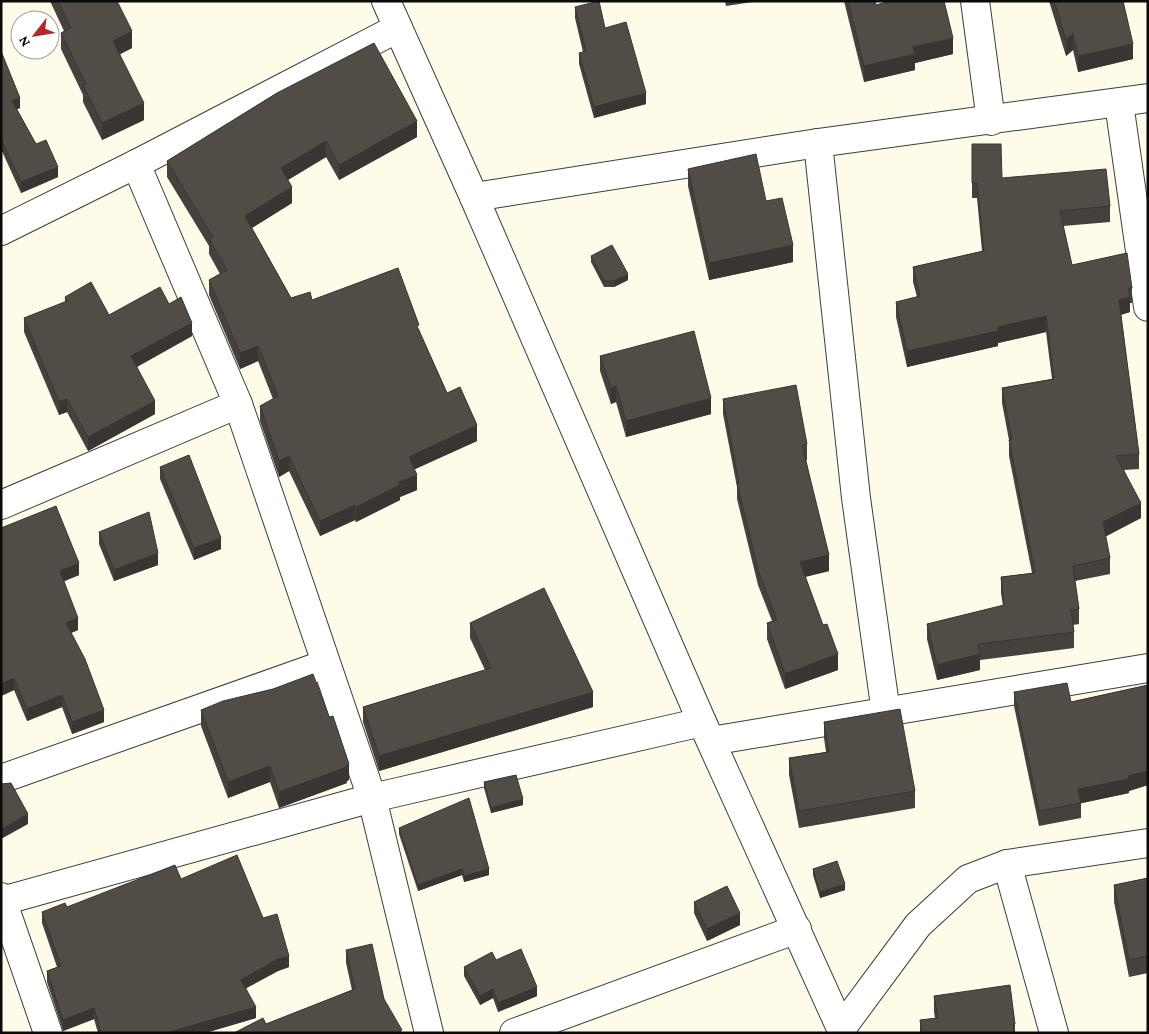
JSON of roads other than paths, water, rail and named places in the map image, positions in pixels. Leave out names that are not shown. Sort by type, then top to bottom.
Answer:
[{"type":"street","points":[[386,1],[474,197],[707,731],[842,1031]]},
{"type":"street","points":[[975,1],[991,121]]},
{"type":"street","points":[[1,231],[136,164],[398,28]]},
{"type":"street","points":[[474,197],[818,144],[1148,98]]},
{"type":"street","points":[[1119,103],[1148,307]]},
{"type":"street","points":[[818,144],[856,498],[886,713]]},
{"type":"street","points":[[136,164],[238,404],[372,798],[429,1033]]},
{"type":"street","points":[[1,505],[238,404]]},
{"type":"street","points":[[1,779],[326,664]]},
{"type":"street","points":[[48,1033],[2,899],[372,798],[707,731],[886,713],[1148,668]]},
{"type":"street","points":[[842,1031],[918,925],[968,879],[1008,864],[1148,843]]},
{"type":"street","points":[[1008,864],[1054,1033]]},
{"type":"street","points":[[514,1033],[797,929]]}]
